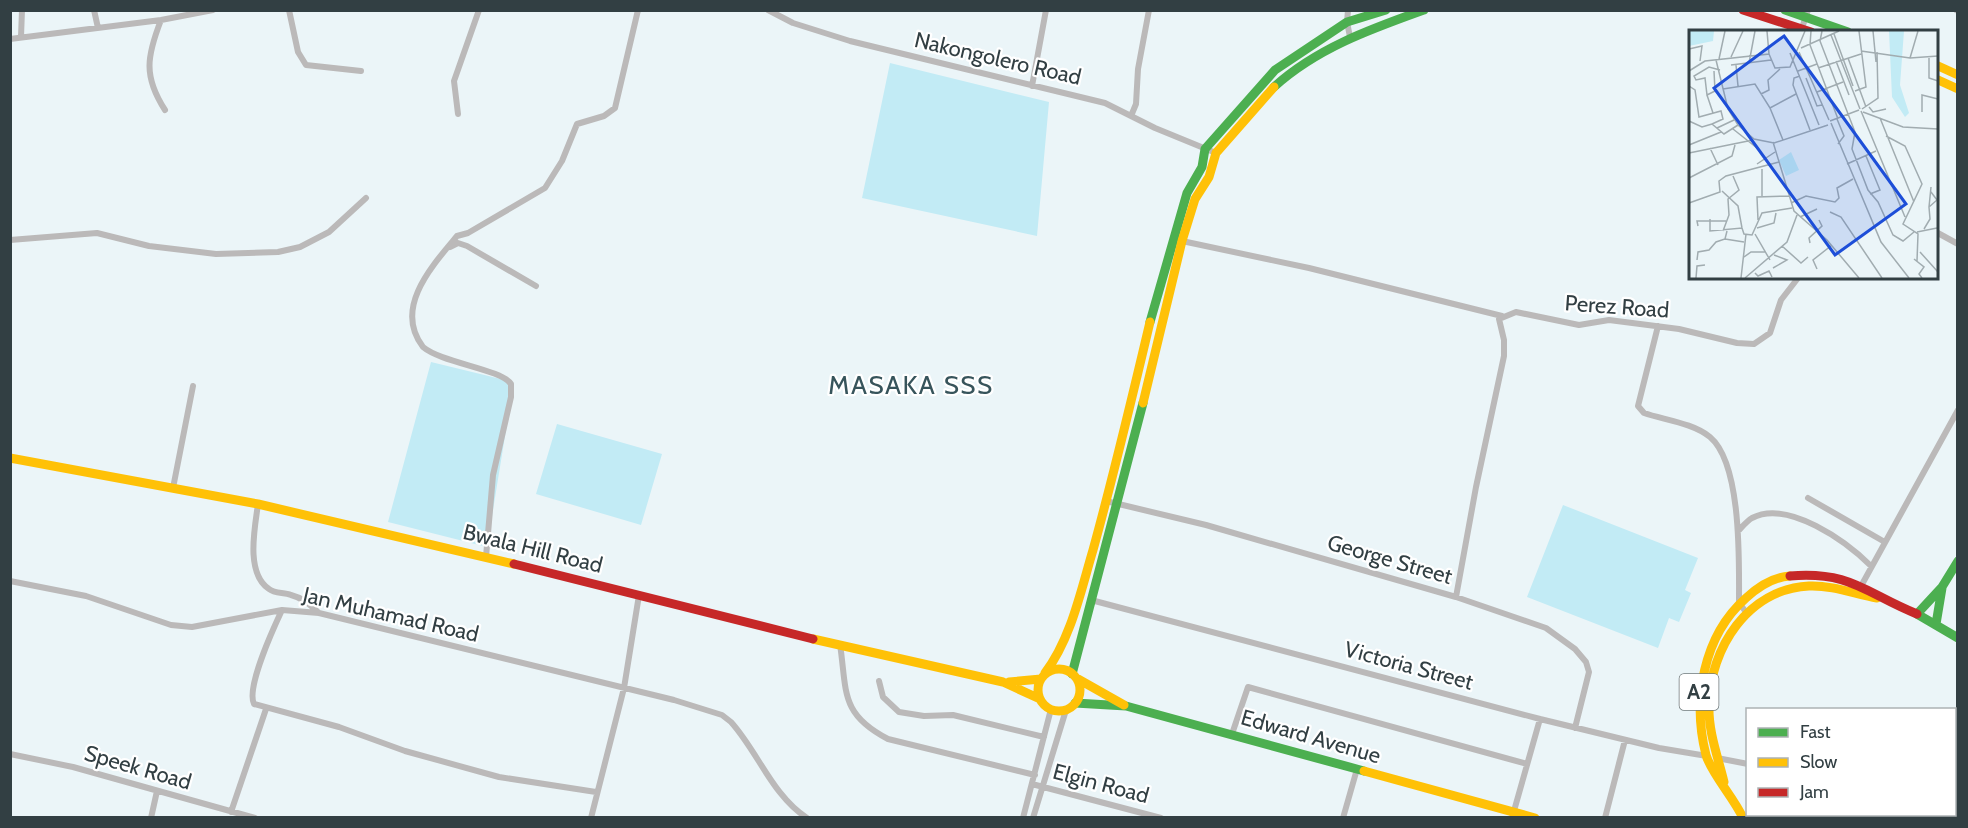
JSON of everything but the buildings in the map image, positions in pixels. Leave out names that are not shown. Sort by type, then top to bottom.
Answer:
[{"type":"main road","points":[[1386,10],[1347,22],[1275,70],[1205,149],[1202,166],[1187,193],[1159,284],[1106,501],[1080,595],[1056,659],[1043,676],[1038,689],[1040,699],[1051,709],[1066,710],[1075,703],[1080,692],[1075,676],[1091,600],[1182,241],[1195,199],[1209,177],[1216,153],[1281,80],[1350,36],[1424,10]]},
{"type":"main road","points":[[1743,10],[1806,30]]},
{"type":"main road","points":[[1785,10],[1807,14],[1843,30]]},
{"type":"main road","points":[[1938,66],[1958,75]]},
{"type":"main road","points":[[1938,80],[1958,89]]},
{"type":"main road","name":"Bwala Hill Road","points":[[10,458],[258,504],[486,557],[1003,682],[1040,699]]},
{"type":"main road","points":[[1917,614],[1942,587],[1958,561]]},
{"type":"main road","name":"A2","points":[[1743,818],[1706,756],[1699,721],[1700,681],[1720,629],[1738,603],[1756,589],[1796,574],[1825,575],[1917,614],[1958,638]]},
{"type":"main road","name":"A2","points":[[1725,785],[1710,712],[1712,684],[1729,636],[1746,612],[1786,588],[1826,587],[1859,590]]},
{"type":"main road","points":[[1936,624],[1942,587]]},
{"type":"main road","points":[[1003,682],[1029,682],[1059,668],[1126,706]]},
{"type":"main road","points":[[1700,681],[1712,684]]},
{"type":"main road","name":"Edward Avenue","points":[[1075,703],[1126,706],[1357,769],[1513,815],[1535,818]]},
{"type":"street","points":[[21,37],[22,10]]},
{"type":"street","points":[[94,10],[98,28]]},
{"type":"street","points":[[10,39],[161,20],[213,10]]},
{"type":"street","points":[[289,10],[298,52],[306,65],[361,71]]},
{"type":"street","points":[[458,114],[454,81],[479,10]]},
{"type":"street","points":[[486,557],[494,476],[512,389],[509,381],[503,377],[461,365],[428,351],[414,334],[411,320],[415,293],[457,236],[468,233],[543,189],[562,161],[577,124],[604,116],[615,108],[639,10]]},
{"type":"street","name":"Nakongolero Road","points":[[768,10],[793,23],[830,36],[1112,105],[1131,116],[1216,153]]},
{"type":"street","points":[[1032,86],[1046,10]]},
{"type":"street","points":[[1131,116],[1136,104],[1138,69],[1149,10]]},
{"type":"street","points":[[1348,10],[1347,22],[1350,36]]},
{"type":"street","points":[[1806,30],[1807,14]]},
{"type":"street","points":[[161,20],[148,60],[152,83],[165,110]]},
{"type":"street","points":[[10,240],[97,233],[149,246],[216,254],[278,252],[300,247],[328,232],[366,198]]},
{"type":"street","points":[[1938,233],[1958,244]]},
{"type":"street","name":"Perez Road","points":[[1182,241],[1309,268],[1502,316],[1516,312],[1579,325],[1609,320],[1696,332],[1737,343],[1754,344],[1770,333],[1781,300],[1797,279]]},
{"type":"street","points":[[447,248],[458,243],[467,246],[536,286]]},
{"type":"street","points":[[1456,597],[1476,486],[1504,356],[1504,340],[1498,323],[1502,316]]},
{"type":"street","points":[[1658,326],[1638,406],[1644,413],[1700,430],[1718,446],[1725,457],[1738,531],[1738,603],[1746,612]]},
{"type":"street","points":[[173,488],[193,386]]},
{"type":"street","points":[[1859,590],[1883,541],[1958,410]]},
{"type":"street","points":[[1808,498],[1883,541]]},
{"type":"street","name":"George Street","points":[[1106,501],[1206,525],[1456,597],[1546,628],[1575,649],[1586,662],[1589,672],[1575,728]]},
{"type":"street","points":[[258,504],[255,544],[260,577],[268,589],[299,597],[320,613]]},
{"type":"street","points":[[1738,531],[1752,518],[1770,514],[1786,515],[1810,523],[1852,547],[1871,566]]},
{"type":"street","name":"Jan Muhamad Road","points":[[10,581],[86,596],[171,625],[192,627],[282,610],[320,613],[683,703],[722,716],[730,722],[781,793],[795,810],[807,818]]},
{"type":"street","points":[[591,818],[624,688],[639,594]]},
{"type":"street","name":"Victoria Street","points":[[1091,600],[1575,728],[1746,764]]},
{"type":"street","points":[[282,610],[270,634],[252,693],[253,703],[266,709],[339,727],[405,751],[499,777],[596,792]]},
{"type":"street","points":[[840,644],[845,691],[854,714],[871,729],[888,739],[1035,774]]},
{"type":"street","points":[[879,681],[883,697],[899,712],[924,716],[953,715],[1044,738]]},
{"type":"street","points":[[1232,734],[1248,687],[1527,764]]},
{"type":"street","points":[[231,812],[266,709]]},
{"type":"street","points":[[1023,818],[1051,709]]},
{"type":"street","points":[[1033,818],[1066,710]]},
{"type":"street","points":[[1513,815],[1540,719]]},
{"type":"street","points":[[1605,818],[1625,740]]},
{"type":"street","name":"Speek Road","points":[[10,754],[74,767],[255,818]]},
{"type":"street","points":[[1344,818],[1357,769]]},
{"type":"street","name":"Elgin Road","points":[[1032,784],[1161,818]]},
{"type":"street","points":[[151,818],[157,791]]},
{"type":"shaded area","points":[[890,63],[1049,102],[1037,236],[862,198]]},
{"type":"shaded area","points":[[431,362],[509,381],[512,393],[487,547],[388,522]]},
{"type":"shaded area","points":[[557,424],[662,454],[641,525],[536,494]]},
{"type":"shaded area","points":[[1563,505],[1698,558],[1685,590],[1691,593],[1679,622],[1669,618],[1658,648],[1527,597]]},
{"type":"traffic: fast","points":[[1150,322],[1187,193],[1202,167],[1205,149],[1275,70],[1347,22],[1386,10]]},
{"type":"traffic: fast","points":[[1274,87],[1308,61],[1345,41],[1424,10]]},
{"type":"traffic: fast","points":[[1785,10],[1842,30]]},
{"type":"traffic: fast","points":[[1072,674],[1143,403]]},
{"type":"traffic: fast","points":[[1958,561],[1942,587],[1917,614],[1958,638]]},
{"type":"traffic: fast","points":[[1936,624],[1942,588]]},
{"type":"traffic: fast","points":[[1075,703],[1126,706],[1364,771]]},
{"type":"traffic: slow","points":[[1938,66],[1958,75]]},
{"type":"traffic: slow","points":[[1938,80],[1958,89]]},
{"type":"traffic: slow","points":[[1143,403],[1182,241],[1195,199],[1209,177],[1216,153],[1274,87]]},
{"type":"traffic: slow","points":[[1045,673],[1062,645],[1079,598],[1130,408],[1150,322]]},
{"type":"traffic: slow","points":[[10,458],[258,504],[514,564]]},
{"type":"traffic: slow","points":[[1743,818],[1706,755],[1700,713],[1705,670],[1711,650],[1731,613],[1761,586],[1772,580],[1790,576]]},
{"type":"traffic: slow","points":[[1724,782],[1712,734],[1709,705],[1716,663],[1736,625],[1768,598],[1787,590],[1818,586],[1877,598]]},
{"type":"traffic: slow","points":[[813,639],[1003,682],[1040,699]]},
{"type":"traffic: slow","points":[[1059,669],[1074,675],[1080,690],[1074,705],[1059,711],[1044,705],[1038,690],[1044,675],[1059,669]]},
{"type":"traffic: slow","points":[[1009,682],[1041,679]]},
{"type":"traffic: slow","points":[[1078,679],[1124,705]]},
{"type":"traffic: slow","points":[[1364,771],[1535,818]]},
{"type":"traffic: jam","points":[[1743,10],[1805,30]]},
{"type":"traffic: jam","points":[[514,564],[813,639]]},
{"type":"traffic: jam","points":[[1790,576],[1811,575],[1843,580],[1917,614]]},
{"type":"district","name":"MASAKA SSS","points":[[911,385]]}]
